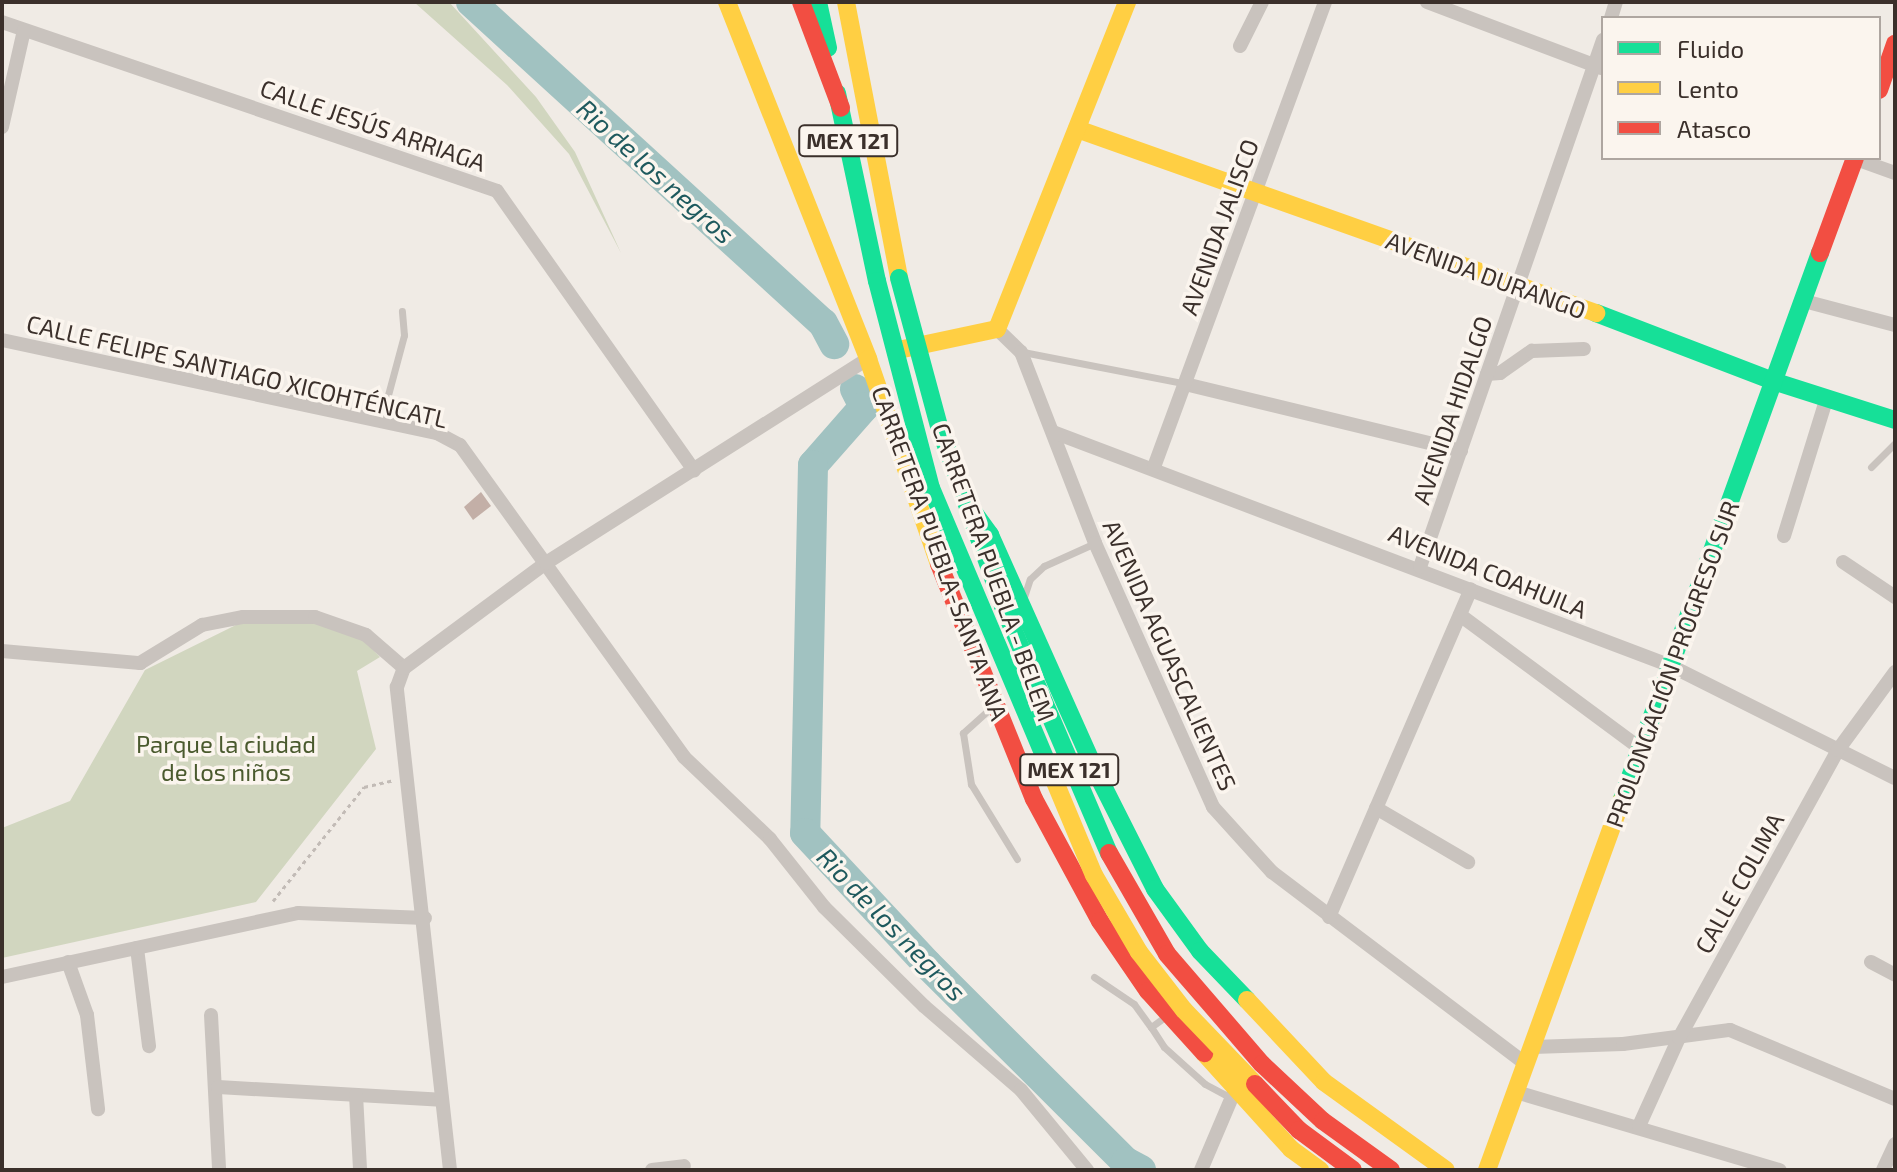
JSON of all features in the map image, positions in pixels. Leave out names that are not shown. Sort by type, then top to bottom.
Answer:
[{"type":"main road","name":"CARRETERA PUEBLA-SANTA ANA","points":[[727,2],[868,359],[929,538],[1034,799],[1082,888],[1170,1018],[1233,1094],[1291,1149],[1320,1170]]},
{"type":"main road","points":[[801,2],[841,108]]},
{"type":"main road","name":"CARRETERA PUEBLA - BELEM","points":[[818,2],[906,408],[931,488],[1094,875],[1139,952],[1202,1031],[1299,1130],[1353,1170]]},
{"type":"main road","name":"CARRETERA PUEBLA - BELEM","points":[[846,2],[899,278],[963,497],[1090,818],[1167,954],[1262,1064],[1323,1121],[1391,1170]]},
{"type":"main road","points":[[868,359],[997,329],[1127,2]]},
{"type":"main road","points":[[1881,84],[1895,44]]},
{"type":"main road","name":"AVENIDA DURANGO","points":[[1077,129],[1517,288],[1668,339],[1776,382],[1895,420]]},
{"type":"main road","name":"PROLONGACIÓN PROGRESO SUR","points":[[1487,1170],[1776,382],[1853,160]]},
{"type":"main road","name":"CARRETERA PUEBLA - BELEM","points":[[963,497],[990,535],[1155,889],[1219,975],[1299,1060],[1438,1168]]},
{"type":"main road","points":[[1170,1018],[1194,1023],[1207,1018],[1221,993],[1219,975]]},
{"type":"main road","points":[[1233,1094],[1252,1069],[1299,1060]]},
{"type":"street","points":[[1240,46],[1262,2]]},
{"type":"street","name":"AVENIDA JALISCO","points":[[1154,467],[1325,2]]},
{"type":"street","points":[[1427,2],[1599,67]]},
{"type":"street","name":"CALLE JESÚS ARRIAGA","points":[[2,22],[497,191],[694,470]]},
{"type":"street","points":[[2,127],[24,30]]},
{"type":"street","name":"AVENIDA HIDALGO","points":[[1420,567],[1517,288],[1599,67]]},
{"type":"street","points":[[1859,160],[1895,173]]},
{"type":"street","points":[[1804,301],[1895,325]]},
{"type":"street","name":"AVENIDA AGUASCALIENTES","points":[[997,329],[1021,352],[1095,543],[1213,807],[1240,842],[1329,917],[1530,1055]]},
{"type":"street","name":"CALLE FELIPE SANTIAGO XICOHTÉNCATL","points":[[2,340],[437,433],[460,445],[684,757],[770,839],[824,907],[902,984],[1021,1090],[1087,1170]]},
{"type":"street","points":[[1487,374],[1500,373],[1532,351],[1584,349]]},
{"type":"street","points":[[450,1170],[425,918],[405,778],[397,687],[404,668],[546,563],[868,359]]},
{"type":"street","points":[[1185,384],[1461,451]]},
{"type":"street","points":[[1784,536],[1827,397]]},
{"type":"street","name":"AVENIDA COAHUILA","points":[[1053,432],[1420,567],[1671,666],[1895,778]]},
{"type":"street","points":[[1843,562],[1895,597]]},
{"type":"street","points":[[1329,917],[1471,589]]},
{"type":"street","points":[[1460,615],[1641,749]]},
{"type":"street","points":[[2,651],[140,663],[202,625],[243,617],[315,617],[366,635],[404,668]]},
{"type":"street","name":"CALLE COLIMA","points":[[1639,1126],[1679,1038],[1838,750],[1895,672]]},
{"type":"street","points":[[1376,808],[1468,862]]},
{"type":"street","points":[[2,977],[298,913],[425,918]]},
{"type":"street","points":[[137,948],[149,1046]]},
{"type":"street","points":[[68,962],[87,1015],[98,1109]]},
{"type":"street","points":[[1871,962],[1895,975]]},
{"type":"street","points":[[211,1015],[218,1087],[219,1169]]},
{"type":"street","points":[[1530,1055],[1730,1030],[1895,1099]]},
{"type":"street","points":[[218,1087],[441,1100]]},
{"type":"street","points":[[1516,1092],[1780,1170]]},
{"type":"street","points":[[1201,1170],[1233,1094]]},
{"type":"street","points":[[356,1095],[360,1170]]},
{"type":"street","points":[[1883,1170],[1895,1144]]},
{"type":"street","points":[[652,1170],[684,1166]]},
{"type":"lane","points":[[381,421],[404,335],[402,311]]},
{"type":"lane","points":[[1021,352],[1185,384]]},
{"type":"lane","points":[[1871,467],[1895,443]]},
{"type":"lane","points":[[1021,607],[1030,579],[1044,566],[1095,543]]},
{"type":"lane","points":[[996,704],[963,733],[971,784],[1017,859]]},
{"type":"lane","points":[[1094,977],[1111,993],[1134,1004],[1164,1047],[1205,1084],[1233,1094]]},
{"type":"lane","points":[[1151,1027],[1170,1018]]},
{"type":"path","points":[[256,923],[364,787],[405,778]]},
{"type":"green space","points":[[414,2],[449,2],[536,97],[575,152],[621,253],[569,154],[507,85]]},
{"type":"green space","name":"Parque la ciudad de los niños","points":[[244,621],[319,622],[362,638],[380,657],[357,671],[376,749],[256,902],[2,958],[2,828],[70,801],[145,670]]},
{"type":"building","points":[[481,492],[491,506],[473,520],[464,507]]},
{"type":"waterway","name":"Rio de los negros","points":[[471,2],[823,323],[834,344]]},
{"type":"waterway","name":"Rio de los negros","points":[[855,389],[864,407],[813,465],[805,833],[927,964],[1126,1162],[1141,1170]]},
{"type":"traffic: fast","points":[[818,2],[828,48]]},
{"type":"traffic: fast","points":[[837,93],[877,281]]},
{"type":"traffic: fast","points":[[1621,802],[1820,253]]},
{"type":"traffic: fast","points":[[899,278],[939,426],[1003,606],[1109,853]]},
{"type":"traffic: fast","points":[[877,281],[931,488],[1050,770]]},
{"type":"traffic: fast","points":[[1596,313],[1776,382],[1895,420]]},
{"type":"traffic: fast","points":[[975,514],[990,535],[1095,770],[1155,889],[1200,951],[1247,1000]]},
{"type":"traffic: slow","points":[[727,2],[868,359],[939,564]]},
{"type":"traffic: slow","points":[[846,2],[899,278]]},
{"type":"traffic: slow","points":[[903,349],[997,329],[1127,2]]},
{"type":"traffic: slow","points":[[1077,129],[1596,313]]},
{"type":"traffic: slow","points":[[1050,770],[1094,875],[1139,952],[1184,1010],[1255,1084]]},
{"type":"traffic: slow","points":[[1487,1170],[1621,802]]},
{"type":"traffic: slow","points":[[1247,1000],[1324,1082],[1446,1170]]},
{"type":"traffic: slow","points":[[1204,1053],[1291,1149],[1320,1170]]},
{"type":"traffic: jam","points":[[801,2],[841,108]]},
{"type":"traffic: jam","points":[[1881,84],[1895,44]]},
{"type":"traffic: jam","points":[[1820,253],[1854,160]]},
{"type":"traffic: jam","points":[[939,564],[1034,799],[1100,921],[1148,991],[1204,1053]]},
{"type":"traffic: jam","points":[[1109,853],[1167,954],[1262,1064],[1323,1121],[1391,1170]]},
{"type":"traffic: jam","points":[[1255,1084],[1299,1130],[1353,1170]]}]
